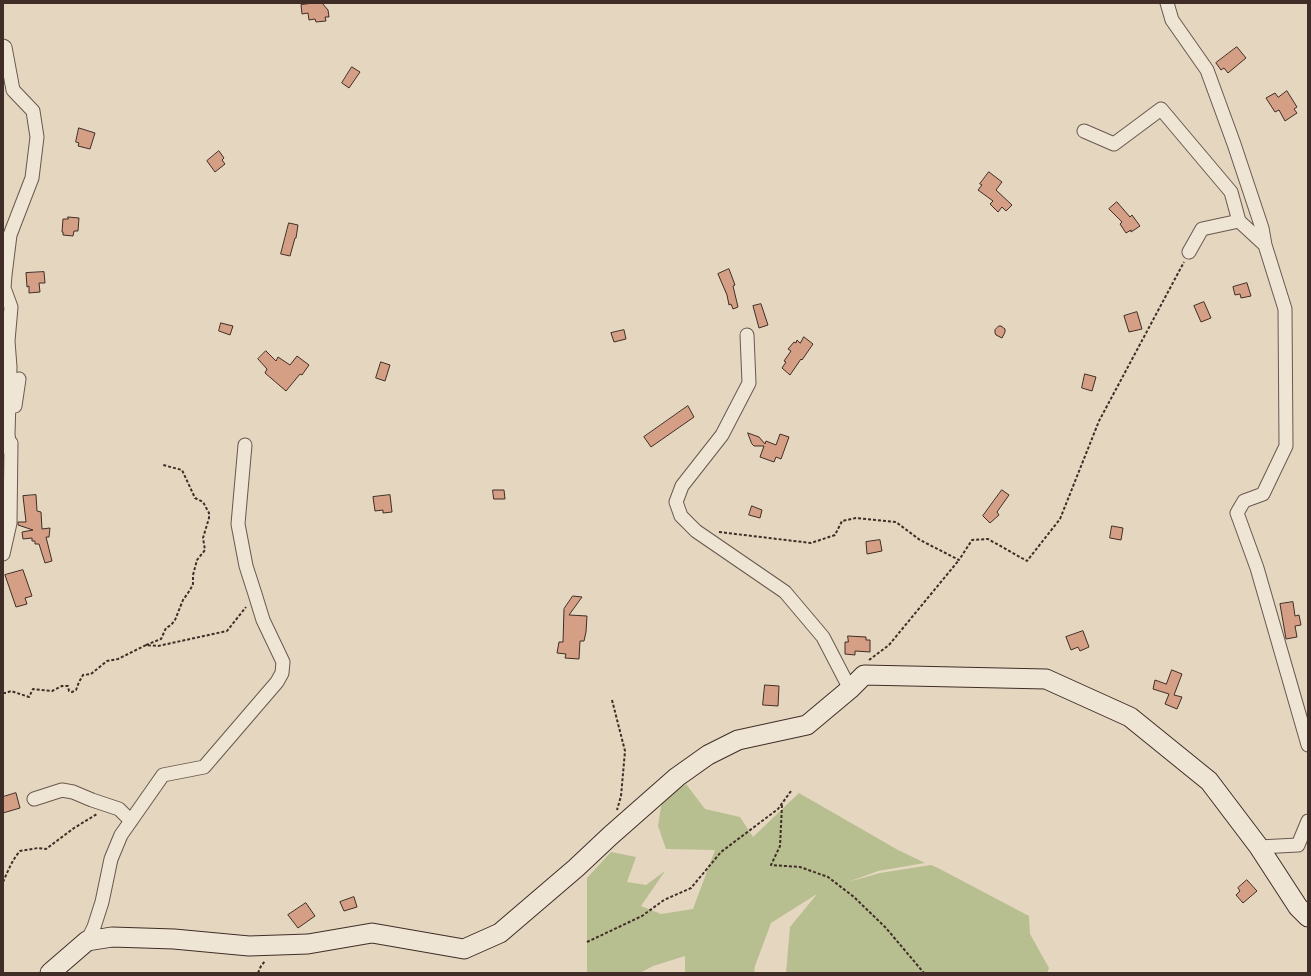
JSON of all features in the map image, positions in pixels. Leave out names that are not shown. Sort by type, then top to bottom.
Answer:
[{"type":"street","points":[[1167,3],[1172,20],[1207,70],[1262,228],[1265,245],[1285,309],[1286,446],[1263,494],[1244,501],[1237,513],[1257,568],[1308,746]]},
{"type":"street","points":[[3,46],[5,47],[13,90],[33,112],[37,137],[32,178],[10,236],[5,275],[4,288],[11,307],[8,341],[10,367],[8,434],[10,451],[10,523],[3,554]]},
{"type":"street","points":[[1084,131],[1114,144],[1161,108],[1231,192],[1239,221],[1265,245]]},
{"type":"street","points":[[1190,252],[1202,229],[1239,221]]},
{"type":"street","points":[[747,335],[749,384],[722,435],[682,486],[676,502],[681,516],[696,531],[785,592],[823,637],[850,689]]},
{"type":"street","points":[[10,451],[19,379]]},
{"type":"street","points":[[50,973],[88,941],[100,908],[111,859],[121,835],[163,775],[204,767],[277,682],[282,673],[283,662],[263,620],[246,566],[238,524],[245,445]]},
{"type":"street","points":[[88,941],[112,937],[174,939],[219,944],[257,946],[308,944],[372,933],[464,949],[500,933],[576,868],[677,777],[708,755],[738,740],[807,725],[850,689],[864,675],[1046,678],[1130,717],[1209,781],[1259,846],[1298,907],[1308,917]]},
{"type":"street","points":[[34,799],[62,790],[68,791],[119,809],[131,821]]},
{"type":"street","points":[[1259,846],[1298,845],[1308,821]]},
{"type":"path","points":[[864,675],[868,660],[889,645],[959,560],[972,540],[988,539],[1027,561],[1060,519],[1099,421],[1190,252]]},
{"type":"path","points":[[3,693],[10,692],[29,697],[33,688],[52,691],[62,686],[68,686],[69,691],[72,692],[76,690],[83,675],[91,674],[108,661],[118,659],[161,639],[166,628],[175,620],[183,600],[190,590],[194,580],[193,575],[197,560],[205,550],[203,538],[209,518],[206,506],[203,502],[195,498],[182,470],[163,465]]},
{"type":"path","points":[[715,532],[722,531],[811,543],[835,535],[842,521],[856,518],[896,522],[920,540],[959,560]]},
{"type":"path","points":[[146,646],[158,646],[227,631],[255,594]]},
{"type":"path","points":[[610,836],[621,796],[625,751],[612,700]]},
{"type":"path","points":[[587,942],[642,916],[664,900],[691,888],[721,852],[778,809],[791,791]]},
{"type":"path","points":[[782,804],[780,846],[772,865],[800,867],[828,877],[854,897],[886,928],[924,973]]},
{"type":"path","points":[[3,882],[8,874],[10,865],[20,852],[38,848],[46,849],[96,814],[110,809],[119,809]]},
{"type":"green space","points":[[686,784],[705,809],[740,817],[753,837],[799,793],[898,850],[925,863],[878,871],[848,882],[880,873],[931,865],[938,868],[1029,916],[1030,934],[1049,968],[1047,973],[786,973],[790,927],[817,894],[771,923],[755,966],[754,973],[685,973],[685,956],[653,966],[640,973],[587,973],[587,878],[611,852],[636,857],[627,882],[646,885],[665,871],[641,906],[661,914],[693,909],[715,850],[666,849],[658,826],[662,800]]},
{"type":"building","points":[[322,3],[328,10],[329,17],[325,17],[326,21],[316,22],[315,19],[309,20],[308,13],[302,14],[301,5]]},
{"type":"building","points":[[1237,47],[1246,58],[1228,73],[1224,68],[1221,70],[1216,63]]},
{"type":"building","points":[[352,67],[360,72],[349,88],[342,83]]},
{"type":"building","points":[[1287,91],[1297,107],[1294,109],[1297,113],[1285,121],[1279,110],[1275,112],[1266,98],[1275,93],[1278,97]]},
{"type":"building","points":[[79,128],[95,133],[90,149],[78,146],[79,143],[76,142]]},
{"type":"building","points":[[219,151],[224,158],[222,160],[225,164],[215,172],[207,161]]},
{"type":"building","points":[[989,172],[1002,182],[996,190],[1012,205],[1006,211],[1002,207],[998,212],[990,204],[993,201],[978,190],[982,185],[980,184]]},
{"type":"building","points":[[1117,202],[1130,217],[1132,215],[1140,226],[1131,232],[1131,230],[1126,233],[1120,224],[1122,222],[1109,209]]},
{"type":"building","points":[[68,217],[79,218],[78,231],[74,231],[73,236],[63,235],[62,232],[63,219],[68,219]]},
{"type":"building","points":[[289,223],[298,225],[296,238],[290,256],[281,254]]},
{"type":"building","points":[[729,269],[735,285],[733,286],[738,307],[733,309],[731,304],[729,305],[727,295],[718,274]]},
{"type":"building","points":[[44,272],[45,283],[39,283],[40,292],[29,293],[26,273]]},
{"type":"building","points":[[1247,283],[1251,296],[1241,298],[1240,294],[1235,295],[1233,287]]},
{"type":"building","points":[[1204,302],[1211,318],[1201,322],[1194,306]]},
{"type":"building","points":[[761,304],[768,325],[759,328],[753,306]]},
{"type":"building","points":[[1137,312],[1142,329],[1129,332],[1124,316]]},
{"type":"building","points":[[221,323],[233,326],[230,335],[219,331]]},
{"type":"building","points":[[999,326],[1005,329],[1002,338],[995,333],[995,330]]},
{"type":"building","points":[[624,330],[626,339],[614,342],[611,333]]},
{"type":"building","points":[[804,337],[813,344],[790,375],[782,368],[786,362],[784,361],[791,351],[788,349],[794,342],[796,343],[797,340],[800,343]]},
{"type":"building","points":[[266,351],[276,361],[278,357],[290,365],[297,356],[309,365],[302,375],[300,374],[286,391],[265,373],[267,369],[258,359]]},
{"type":"building","points":[[381,362],[390,365],[385,381],[376,378]]},
{"type":"building","points":[[1085,374],[1096,377],[1092,391],[1082,388]]},
{"type":"building","points":[[688,406],[694,417],[651,447],[644,437]]},
{"type":"building","points":[[748,433],[759,437],[765,444],[766,441],[776,445],[780,434],[789,437],[781,459],[776,457],[774,462],[760,457],[764,446],[754,446]]},
{"type":"building","points":[[493,490],[504,490],[505,499],[494,499]]},
{"type":"building","points":[[1002,490],[1009,495],[997,512],[999,515],[990,523],[983,516]]},
{"type":"building","points":[[36,495],[37,511],[41,512],[42,529],[50,528],[49,537],[46,537],[52,561],[45,563],[39,544],[35,544],[35,541],[32,541],[32,538],[23,539],[22,532],[33,530],[18,525],[18,522],[26,522],[23,496]]},
{"type":"building","points":[[390,495],[392,512],[383,513],[383,510],[375,511],[373,497]]},
{"type":"building","points":[[752,506],[762,510],[760,518],[749,515]]},
{"type":"building","points":[[1112,526],[1123,528],[1121,540],[1110,538]]},
{"type":"building","points":[[880,540],[882,551],[867,554],[866,542]]},
{"type":"building","points":[[23,570],[32,596],[25,598],[27,604],[16,607],[5,575]]},
{"type":"building","points":[[573,596],[582,597],[569,615],[587,616],[584,641],[580,641],[579,659],[565,658],[566,654],[557,653],[559,642],[563,642],[564,609]]},
{"type":"building","points":[[1293,602],[1295,616],[1299,615],[1301,625],[1295,626],[1297,637],[1286,639],[1280,604]]},
{"type":"building","points":[[1083,631],[1089,647],[1080,651],[1078,647],[1071,650],[1066,637]]},
{"type":"building","points":[[848,636],[866,637],[866,640],[870,640],[870,652],[855,651],[855,655],[845,654],[845,642],[848,642]]},
{"type":"building","points":[[1172,670],[1182,674],[1174,695],[1182,697],[1177,709],[1165,704],[1169,694],[1153,689],[1155,680],[1166,684]]},
{"type":"building","points":[[765,685],[779,686],[778,706],[763,705]]},
{"type":"building","points":[[16,793],[20,808],[3,813],[3,797]]},
{"type":"building","points":[[1247,880],[1257,891],[1243,903],[1236,895],[1240,891],[1238,888]]},
{"type":"building","points":[[354,897],[357,907],[344,911],[340,902]]},
{"type":"building","points":[[306,903],[315,916],[298,928],[288,915]]}]
